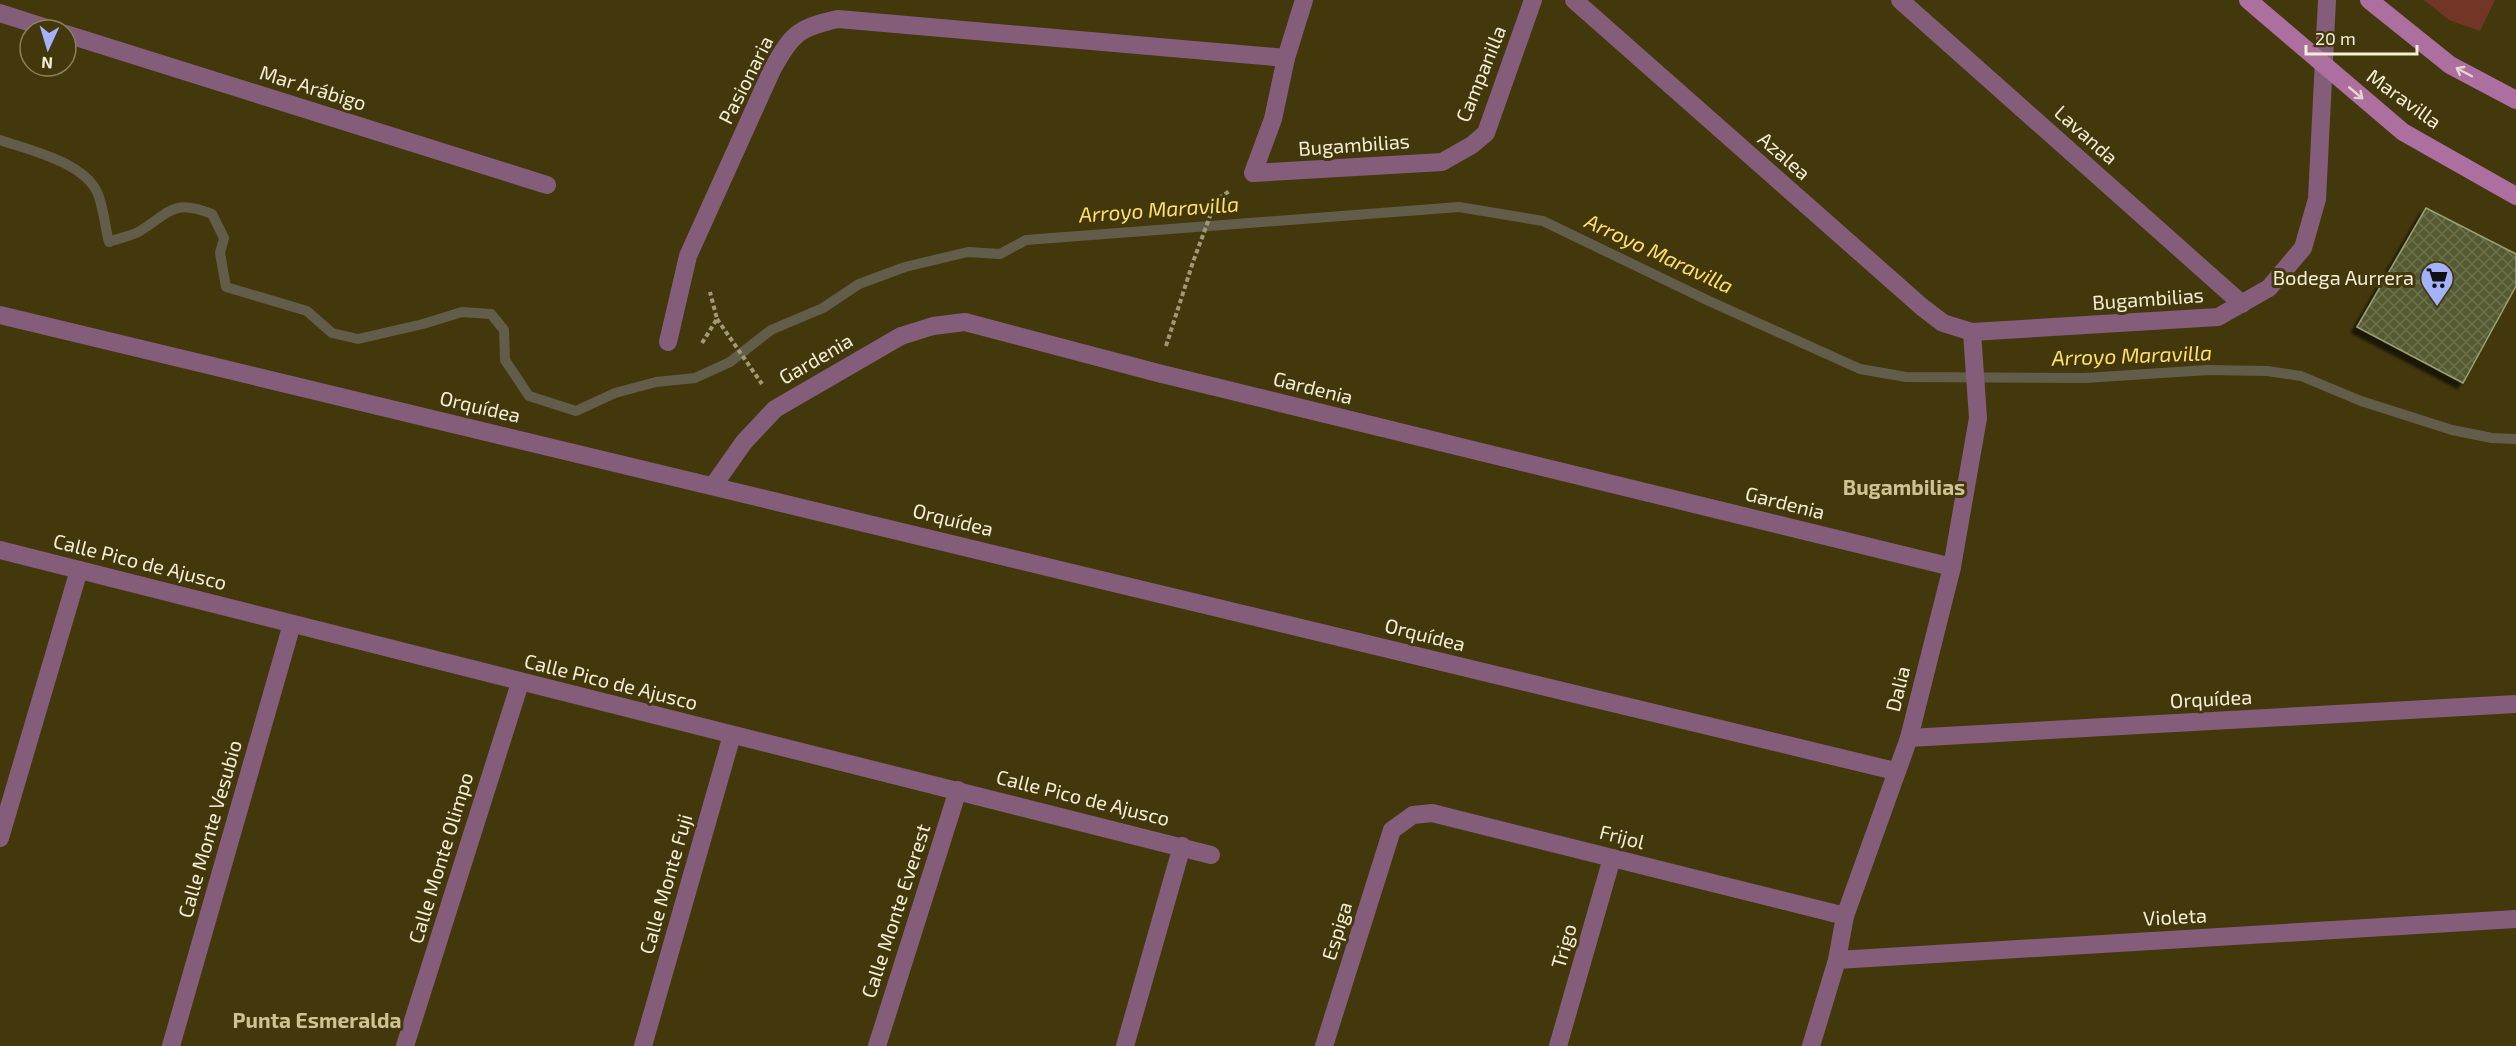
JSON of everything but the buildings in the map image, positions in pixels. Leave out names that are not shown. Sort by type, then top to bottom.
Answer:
[{"type":"main road","name":"Maravilla","points":[[2248,0],[2403,132],[2516,196]]},
{"type":"main road","points":[[2369,0],[2450,65],[2516,100]]},
{"type":"street","points":[[1286,58],[1304,0]]},
{"type":"street","name":"Campanilla","points":[[1456,155],[1486,133],[1533,0]]},
{"type":"street","name":"Azalea","points":[[1574,0],[1922,307],[1972,341]]},
{"type":"street","name":"Lavanda","points":[[1900,0],[2242,304]]},
{"type":"street","name":"Bugambilias","points":[[1972,341],[2218,317],[2269,288],[2303,248],[2317,199],[2327,0]]},
{"type":"street","points":[[0,14],[18,19]]},
{"type":"street","name":"Pasionaria","points":[[668,342],[688,256],[772,70],[787,44],[807,26],[838,20],[1286,58]]},
{"type":"street","name":"Mar Arábigo","points":[[78,38],[547,185]]},
{"type":"street","name":"Bugambilias","points":[[1286,58],[1274,119],[1254,173],[1442,162],[1456,155]]},
{"type":"street","name":"Orquídea","points":[[0,315],[1895,771]]},
{"type":"street","name":"Gardenia","points":[[713,486],[744,442],[775,408],[901,336],[933,326],[965,322],[1158,373],[1952,567]]},
{"type":"street","name":"Dalia","points":[[1811,1046],[1837,960],[1845,916],[1895,771],[1909,738],[1952,567],[1978,418],[1972,341]]},
{"type":"street","name":"Calle Pico de Ajusco","points":[[0,550],[520,683],[958,790],[1211,855]]},
{"type":"street","points":[[0,838],[79,570]]},
{"type":"street","name":"Calle Monte Vesubio","points":[[171,1046],[292,624]]},
{"type":"street","name":"Calle Monte Olimpo","points":[[405,1046],[520,683]]},
{"type":"street","name":"Orquídea","points":[[1909,738],[2516,704]]},
{"type":"street","name":"Calle Monte Fuji","points":[[643,1046],[732,735]]},
{"type":"street","name":"Calle Monte Everest","points":[[877,1046],[958,790]]},
{"type":"street","name":"Frijol","points":[[1392,830],[1413,815],[1432,813],[1845,916]]},
{"type":"street","name":"Espiga","points":[[1324,1046],[1392,830]]},
{"type":"street","points":[[1125,1046],[1182,846]]},
{"type":"street","name":"Trigo","points":[[1558,1046],[1612,858]]},
{"type":"street","name":"Violeta","points":[[1837,960],[2516,919]]},
{"type":"path","points":[[1158,373],[1192,262],[1216,200]]},
{"type":"path","points":[[717,319],[756,375]]},
{"type":"shaded area","points":[[2424,0],[2495,0],[2480,31],[2449,20]]},
{"type":"waterway","name":"Arroyo Maravilla","points":[[0,140],[54,158],[68,165],[90,182],[99,197],[109,242],[137,233],[173,209],[189,208],[212,214],[224,238],[220,253],[226,287],[307,311],[332,333],[358,339],[423,324],[462,312],[491,314],[504,330],[505,360],[529,396],[576,411],[615,393],[656,382],[695,378],[730,362],[771,330],[823,308],[859,284],[905,267],[968,252],[1000,254],[1026,240],[1459,207],[1543,221],[1709,301],[1860,369],[1906,377],[2085,378],[2208,370],[2267,371],[2301,376],[2361,401],[2452,430],[2492,438],[2516,439]]},
{"type":"place","name":"Bodega Aurrera","points":[[2437,307]]},
{"type":"district","name":"Bugambilias","points":[[1904,488]]},
{"type":"district","name":"Punta Esmeralda","points":[[317,1021]]}]
